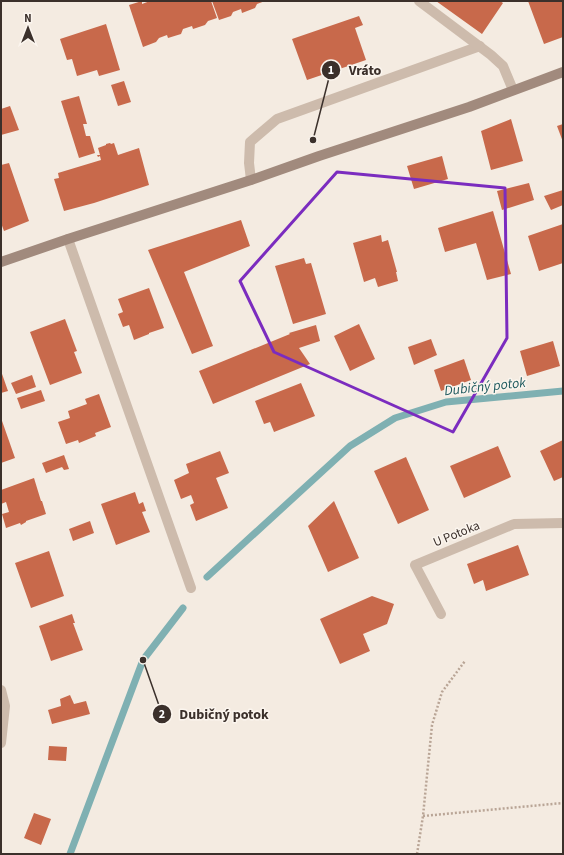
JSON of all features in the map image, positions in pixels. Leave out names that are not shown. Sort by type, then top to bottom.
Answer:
[{"type":"main road","points":[[1,262],[251,180],[469,106],[563,72]]},
{"type":"street","points":[[419,1],[480,46],[503,66],[514,90]]},
{"type":"street","points":[[251,180],[249,163],[250,142],[277,119],[480,46]]},
{"type":"street","points":[[68,239],[191,588]]},
{"type":"street","name":"U Potoka","points":[[441,614],[415,565],[514,524],[563,523]]},
{"type":"street","points":[[1,690],[5,706],[1,743]]},
{"type":"path","points":[[417,854],[423,816],[432,725],[442,692],[465,661]]},
{"type":"path","points":[[423,816],[563,803]]},
{"type":"highlighted area","points":[[337,172],[505,188],[507,338],[453,432],[274,352],[240,281]]},
{"type":"building","points":[[142,1],[142,4],[150,1],[211,1],[217,18],[208,21],[205,25],[193,29],[192,26],[183,29],[181,34],[168,38],[167,35],[159,38],[156,42],[143,47],[129,5]]},
{"type":"building","points":[[212,1],[265,1],[257,4],[255,8],[242,13],[241,9],[233,12],[231,16],[219,20]]},
{"type":"building","points":[[436,1],[500,1],[503,3],[482,34]]},
{"type":"building","points":[[528,1],[563,1],[563,37],[544,44]]},
{"type":"building","points":[[359,16],[363,25],[355,28],[366,60],[307,80],[292,39]]},
{"type":"building","points":[[106,24],[120,70],[99,76],[97,70],[77,76],[72,59],[67,60],[60,39]]},
{"type":"building","points":[[124,81],[131,102],[118,106],[111,85]]},
{"type":"building","points":[[79,96],[87,124],[83,124],[86,136],[90,136],[95,153],[79,158],[61,101]]},
{"type":"building","points":[[10,106],[19,130],[1,135],[1,109]]},
{"type":"building","points":[[511,119],[523,161],[491,170],[481,131]]},
{"type":"building","points":[[563,124],[563,142],[557,126]]},
{"type":"building","points":[[114,143],[118,155],[139,148],[149,185],[64,211],[54,179],[59,178],[58,173],[101,160],[100,156],[98,157],[97,155],[100,155],[98,148]]},
{"type":"building","points":[[442,156],[448,179],[414,189],[407,166]]},
{"type":"building","points":[[9,163],[29,221],[4,231],[1,223],[1,165]]},
{"type":"building","points":[[529,183],[534,200],[502,210],[497,191]]},
{"type":"building","points":[[563,190],[563,205],[551,210],[544,196]]},
{"type":"building","points":[[493,211],[511,274],[487,280],[476,243],[445,252],[438,228]]},
{"type":"building","points":[[241,220],[250,246],[184,272],[213,346],[192,354],[148,250]]},
{"type":"building","points":[[563,224],[563,263],[539,271],[528,236]]},
{"type":"building","points":[[381,235],[382,242],[388,240],[398,281],[378,287],[375,278],[364,282],[353,243]]},
{"type":"building","points":[[304,258],[306,264],[311,263],[326,314],[293,324],[275,266]]},
{"type":"building","points":[[149,288],[164,328],[134,340],[129,325],[123,327],[118,314],[123,312],[118,299]]},
{"type":"building","points":[[65,319],[77,351],[74,352],[82,373],[50,385],[30,332]]},
{"type":"building","points":[[359,324],[375,359],[350,371],[334,336]]},
{"type":"building","points":[[316,325],[320,341],[299,348],[310,364],[213,404],[199,371],[290,334],[289,333]]},
{"type":"building","points":[[431,339],[437,355],[414,365],[408,347]]},
{"type":"building","points":[[553,341],[560,366],[527,376],[520,351]]},
{"type":"building","points":[[464,359],[471,380],[441,391],[434,370]]},
{"type":"building","points":[[1,371],[8,391],[1,393]]},
{"type":"building","points":[[32,375],[36,387],[16,394],[11,383]]},
{"type":"building","points":[[301,383],[315,416],[274,432],[270,422],[264,424],[255,401]]},
{"type":"building","points":[[41,390],[45,401],[21,409],[17,398]]},
{"type":"building","points":[[99,394],[111,427],[95,433],[96,436],[79,443],[78,440],[66,444],[58,422],[70,418],[68,411],[87,404],[85,399]]},
{"type":"building","points":[[1,418],[15,458],[1,463]]},
{"type":"building","points":[[563,440],[563,477],[554,481],[540,451]]},
{"type":"building","points":[[498,446],[511,477],[464,498],[450,466]]},
{"type":"building","points":[[220,451],[229,473],[216,478],[228,508],[196,521],[190,505],[194,503],[191,495],[181,499],[174,480],[189,473],[186,464]]},
{"type":"building","points":[[64,455],[69,469],[64,470],[62,467],[46,473],[42,463]]},
{"type":"building","points":[[406,457],[429,510],[398,524],[374,471]]},
{"type":"building","points":[[34,478],[46,514],[26,521],[21,525],[20,523],[6,528],[2,514],[9,512],[6,502],[1,504],[1,490]]},
{"type":"building","points":[[135,492],[139,504],[143,502],[146,511],[142,512],[150,532],[116,545],[101,504]]},
{"type":"building","points":[[334,501],[359,558],[328,572],[308,526]]},
{"type":"building","points":[[90,521],[94,533],[73,541],[69,529]]},
{"type":"building","points":[[518,545],[529,575],[486,591],[483,580],[474,584],[467,564]]},
{"type":"building","points":[[49,551],[64,596],[31,608],[15,563]]},
{"type":"building","points":[[372,596],[394,604],[387,624],[363,634],[370,651],[340,664],[320,619]]},
{"type":"building","points":[[72,614],[75,623],[73,623],[83,650],[51,661],[39,626]]},
{"type":"building","points":[[70,695],[74,704],[86,701],[90,714],[52,724],[48,710],[61,706],[60,699]]},
{"type":"building","points":[[49,746],[67,747],[66,761],[48,760]]},
{"type":"building","points":[[34,813],[51,819],[41,845],[24,838]]},
{"type":"waterway","name":"Dubičný potok","points":[[207,577],[350,446],[395,418],[446,402],[563,391]]},
{"type":"waterway","name":"Dubičný potok","points":[[70,854],[143,660],[183,608]]},
{"type":"place","name":"Vráto","points":[[313,140]]},
{"type":"place","name":"Dubičný potok","points":[[143,660]]}]
